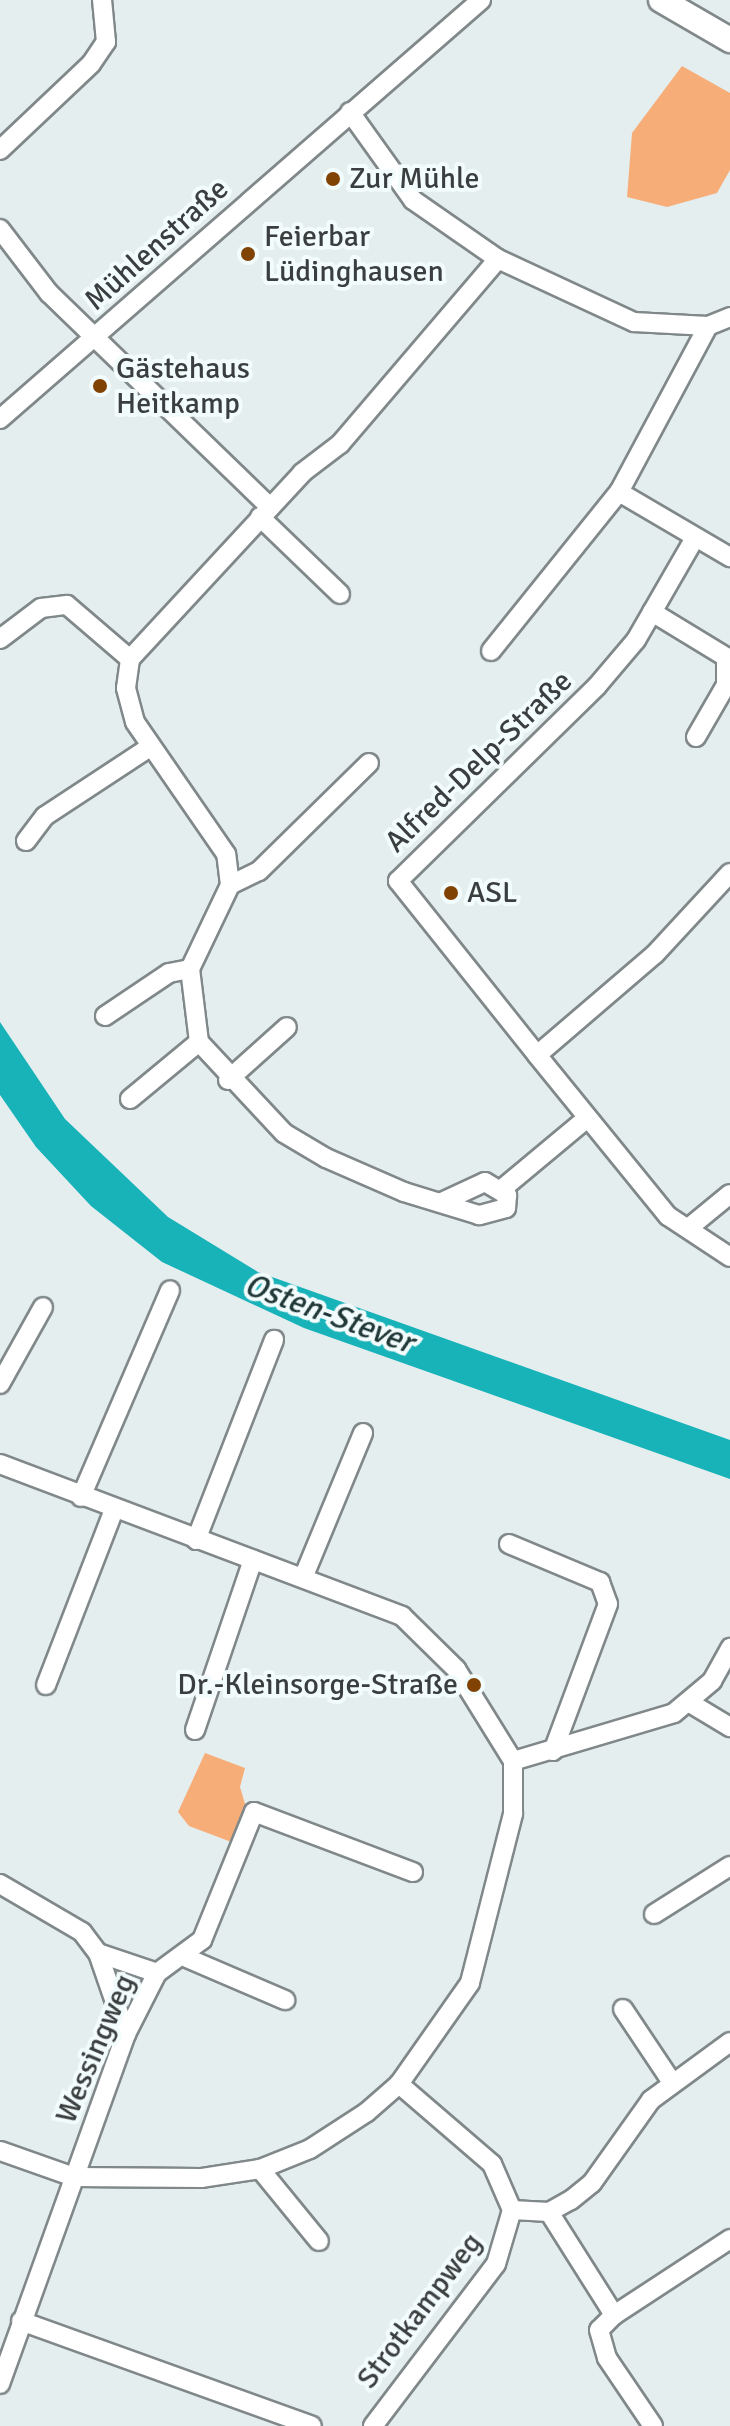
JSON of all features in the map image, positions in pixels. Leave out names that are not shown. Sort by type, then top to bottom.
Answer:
[{"type":"main road","points":[[661,0],[730,40]]},
{"type":"street","points":[[0,150],[91,64],[106,42],[102,0]]},
{"type":"street","name":"Mühlenstraße","points":[[0,419],[98,337],[350,112],[481,0]]},
{"type":"street","points":[[350,112],[413,200],[498,259],[634,322],[708,326],[730,317]]},
{"type":"street","points":[[0,229],[49,293],[98,337],[340,594]]},
{"type":"street","points":[[498,259],[340,444],[265,512],[130,659],[126,688],[150,747],[226,854],[230,885],[190,969],[199,1042],[228,1080],[284,1133],[326,1158],[442,1202],[493,1217],[506,1208],[502,1189]]},
{"type":"street","points":[[491,651],[619,492],[708,326]]},
{"type":"street","points":[[619,492],[730,557]]},
{"type":"street","name":"Alfred-Delp-Straße","points":[[537,1055],[398,881],[597,686],[652,612],[695,538]]},
{"type":"street","points":[[0,639],[41,608],[67,605],[130,659]]},
{"type":"street","points":[[652,612],[728,658],[726,685],[696,737]]},
{"type":"street","points":[[26,841],[45,816],[150,747]]},
{"type":"street","points":[[230,885],[259,871],[369,763]]},
{"type":"street","points":[[730,873],[655,954],[537,1055],[668,1216],[691,1226],[701,1244],[730,1257]]},
{"type":"street","points":[[105,1016],[169,973],[190,969]]},
{"type":"street","points":[[228,1080],[287,1027]]},
{"type":"street","points":[[130,1099],[199,1042]]},
{"type":"street","points":[[502,1189],[586,1119]]},
{"type":"street","points":[[442,1202],[485,1182],[502,1189]]},
{"type":"street","points":[[691,1226],[730,1194]]},
{"type":"street","points":[[81,1497],[170,1290]]},
{"type":"street","points":[[0,1384],[43,1307]]},
{"type":"street","points":[[196,1540],[274,1340]]},
{"type":"street","points":[[303,1578],[363,1433]]},
{"type":"street","points":[[0,1464],[114,1510],[402,1616],[432,1641],[502,1734],[513,1761],[513,1814],[470,1983],[399,2084],[310,2149],[260,2169],[161,2180],[74,2177],[0,2151]]},
{"type":"street","points":[[46,1685],[114,1510]]},
{"type":"street","points":[[509,1544],[600,1582],[608,1604],[553,1751]]},
{"type":"street","points":[[195,1730],[253,1560]]},
{"type":"street","points":[[513,1761],[622,1733],[690,1703],[730,1648]]},
{"type":"street","points":[[690,1703],[730,1727]]},
{"type":"street","points":[[285,2000],[187,1958],[202,1940],[254,1812],[413,1872]]},
{"type":"street","points":[[654,1914],[730,1866]]},
{"type":"street","points":[[0,1884],[62,1915],[98,1953],[126,2034]]},
{"type":"street","points":[[98,1953],[157,1973]]},
{"type":"street","name":"Wessingweg","points":[[0,2384],[126,2034],[157,1973],[187,1958]]},
{"type":"street","points":[[623,2009],[671,2081]]},
{"type":"street","points":[[512,2210],[549,2212],[592,2183],[671,2081],[730,2042]]},
{"type":"street","name":"Strotkampweg","points":[[373,2426],[496,2264],[512,2210],[492,2164],[399,2084]]},
{"type":"street","points":[[260,2169],[319,2241]]},
{"type":"street","points":[[549,2212],[614,2315]]},
{"type":"street","points":[[653,2426],[607,2358],[599,2330],[614,2315],[730,2239]]},
{"type":"street","points":[[21,2321],[312,2426]]},
{"type":"shaded area","points":[[682,66],[730,93],[730,170],[717,193],[667,207],[627,197],[632,133]]},
{"type":"shaded area","points":[[205,1753],[245,1768],[240,1787],[246,1807],[234,1843],[189,1826],[178,1812]]},
{"type":"water","name":"Osten-Stever","points":[[0,1022],[65,1119],[168,1217],[258,1272],[730,1440],[730,1479],[304,1328],[162,1262],[91,1206],[36,1147],[0,1095]]},
{"type":"place","name":"Zur Mühle","points":[[333,179]]},
{"type":"place","name":"Feierbar Lüdinghausen","points":[[248,254]]},
{"type":"place","name":"Gästehaus Heitkamp","points":[[100,386]]},
{"type":"place","name":"ASL","points":[[451,893]]},
{"type":"place","name":"Dr.-Kleinsorge-Straße","points":[[474,1685]]}]
